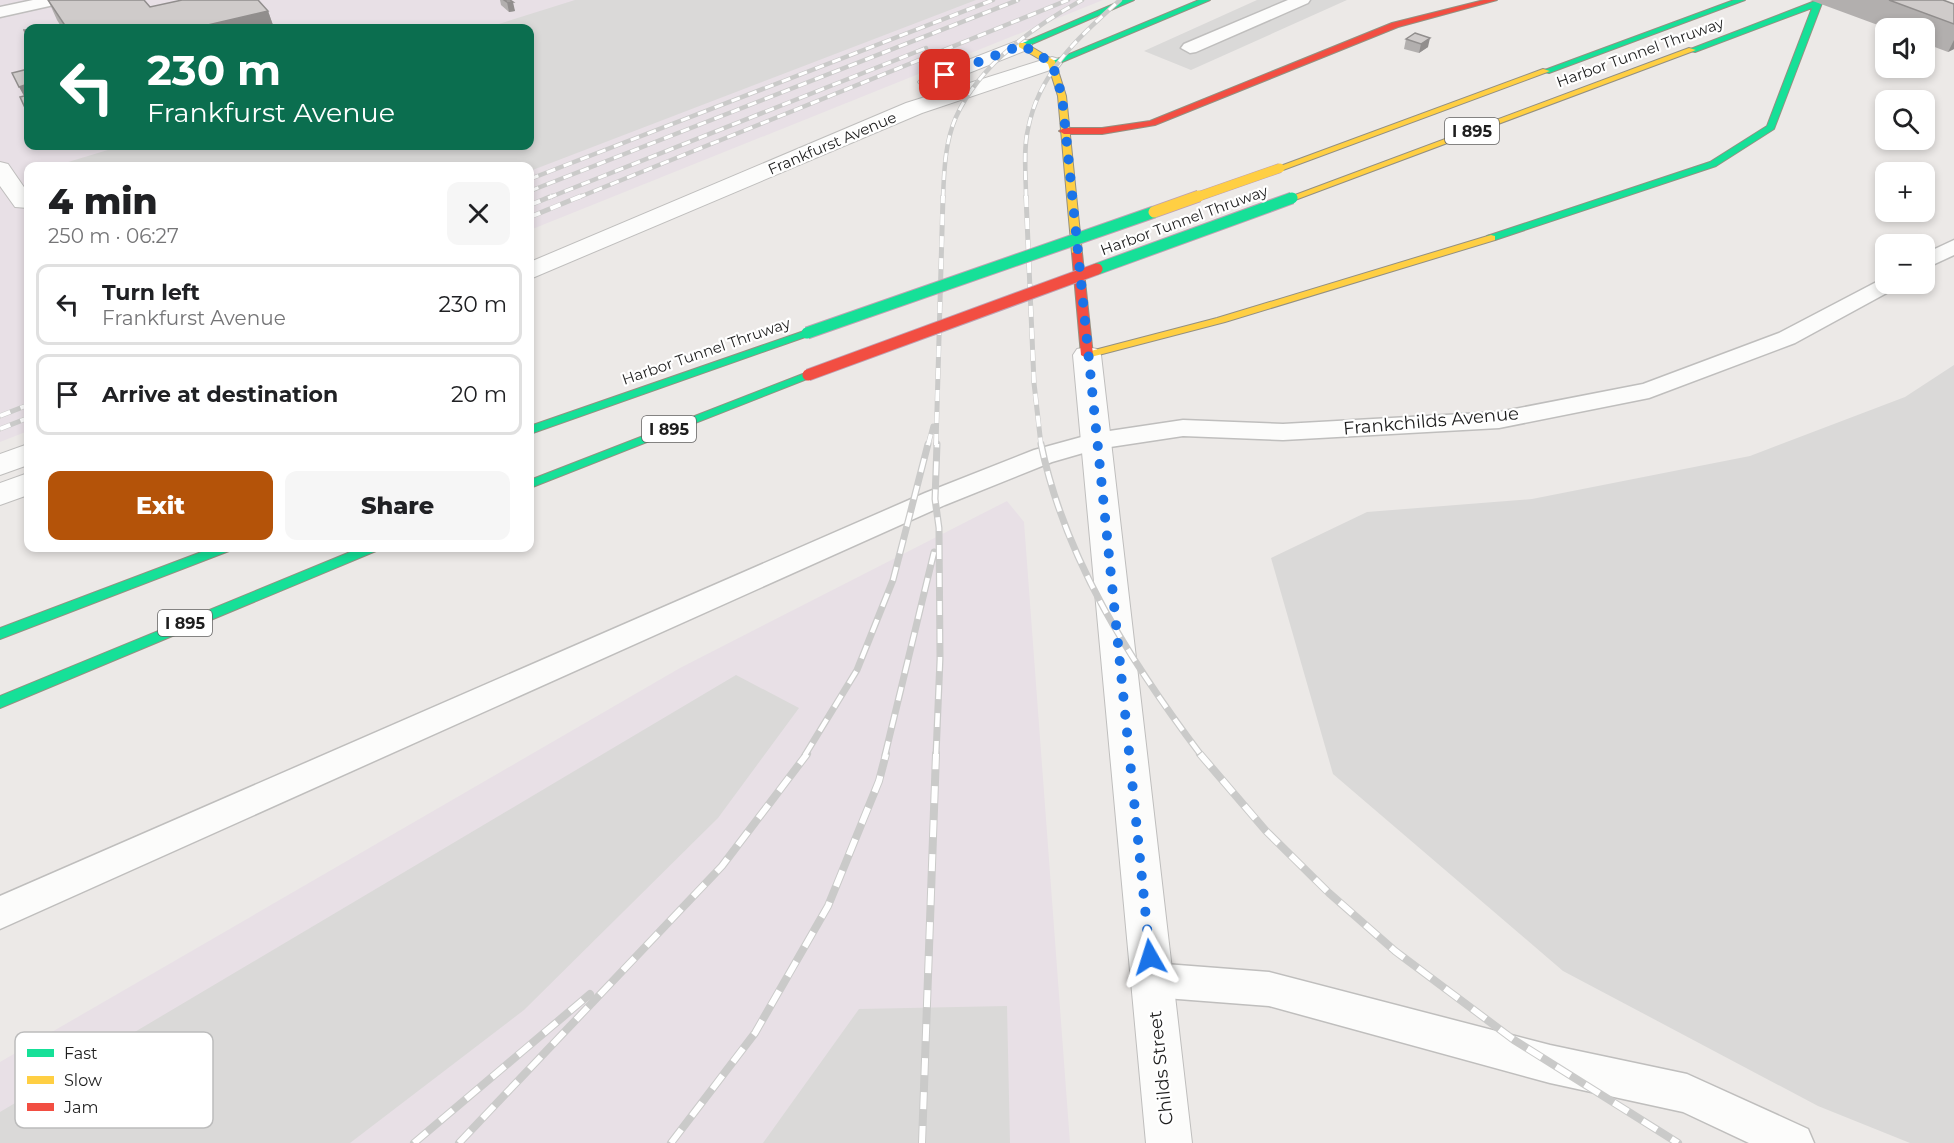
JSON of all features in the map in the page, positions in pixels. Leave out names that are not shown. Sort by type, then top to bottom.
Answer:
[{"type":"main road","name":"Frankfurst Avenue","points":[[1022,45],[1130,0]]},
{"type":"main road","name":"Frankfurst Avenue","points":[[1052,63],[1206,0]]},
{"type":"main road","points":[[1064,131],[1102,131],[1152,123],[1325,51],[1395,25],[1493,0]]},
{"type":"main road","name":"Harbor Tunnel Thruway","points":[[534,429],[1280,168],[1741,0]]},
{"type":"main road","name":"Harbor Tunnel Thruway","points":[[534,482],[808,375],[1818,3],[1771,127],[1713,164],[1510,232],[1221,320],[1087,355]]},
{"type":"main road","points":[[1022,45],[1052,63]]},
{"type":"main road","name":"Childs Street","points":[[1052,63],[1062,96],[1087,355]]},
{"type":"main road","points":[[0,634],[214,552]]},
{"type":"main road","name":"I 895","points":[[0,702],[361,552]]},
{"type":"street","name":"Frankfurst Avenue","points":[[780,141],[1022,45]]},
{"type":"street","name":"Frankfurst Avenue","points":[[534,269],[914,108],[1052,63]]},
{"type":"street","points":[[0,169],[23,202]]},
{"type":"street","name":"Childs Street","points":[[1087,355],[1169,1143]]},
{"type":"street","points":[[0,465],[24,456]]},
{"type":"street","points":[[0,495],[24,485]]},
{"type":"lane","points":[[0,12],[57,0]]},
{"type":"lane","points":[[1190,48],[1302,0]]},
{"type":"lane","points":[[1935,256],[1954,246]]},
{"type":"lane","name":"Frankchilds Avenue","points":[[0,913],[935,499],[1043,456],[1096,441],[1183,428],[1283,432],[1499,420],[1649,390],[1787,338],[1875,290]]},
{"type":"lane","points":[[1152,980],[1269,989],[1550,1064],[1687,1093],[1794,1143]]},
{"type":"shaded area","points":[[0,0],[1103,0],[534,228],[534,162],[24,162],[24,433],[0,442]]},
{"type":"shaded area","points":[[575,0],[976,0],[534,169],[534,162],[68,162],[108,150],[534,150],[534,24],[499,24]]},
{"type":"shaded area","points":[[1257,0],[1347,0],[1191,70],[1144,51]]},
{"type":"shaded area","points":[[1954,365],[1954,1143],[1910,1143],[1818,1106],[1563,971],[1333,774],[1271,558],[1367,512],[1532,499],[1750,456],[1905,397]]},
{"type":"shaded area","points":[[1007,501],[1024,522],[1070,1143],[0,1143],[0,1062],[15,1053],[15,1128],[213,1128],[213,1032],[52,1032],[680,668]]},
{"type":"shaded area","points":[[736,675],[799,708],[718,818],[524,1010],[350,1143],[0,1143],[0,1112],[15,1103],[15,1128],[213,1128],[213,1032],[135,1032]]},
{"type":"shaded area","points":[[1007,1006],[1010,1143],[763,1143],[859,1009]]},
{"type":"building","points":[[48,0],[144,0],[150,7],[182,0],[258,0],[268,11],[212,24],[64,24]]},
{"type":"building","points":[[1889,0],[1943,0],[1954,4],[1954,24]]},
{"type":"building","points":[[1415,33],[1430,38],[1421,44],[1406,39]]},
{"type":"building","points":[[24,70],[24,85],[19,87],[12,73]]},
{"type":"railway","points":[[534,177],[993,0]]},
{"type":"railway","points":[[534,189],[1018,0]]},
{"type":"railway","points":[[577,198],[1068,0]]},
{"type":"railway","points":[[943,198],[949,136],[966,98],[993,64],[1010,49],[1045,22],[1082,0]]},
{"type":"railway","points":[[1026,198],[1026,137],[1033,109],[1041,90],[1051,73],[1076,42],[1120,0]]},
{"type":"railway","points":[[548,198],[926,48]]},
{"type":"railway","points":[[534,203],[552,196]]},
{"type":"railway","points":[[534,215],[581,196]]},
{"type":"railway","points":[[936,445],[943,196]]},
{"type":"railway","points":[[1026,196],[1034,383],[1041,445]]},
{"type":"railway","points":[[0,416],[24,407]]},
{"type":"railway","points":[[0,429],[24,420]]},
{"type":"railway","points":[[928,445],[933,426]]},
{"type":"railway","points":[[805,755],[857,670],[893,580],[928,444]]},
{"type":"railway","points":[[936,755],[940,659],[939,528],[935,499],[937,444]]},
{"type":"railway","points":[[1041,444],[1066,528],[1104,608],[1150,683],[1201,755]]},
{"type":"railway","points":[[885,755],[934,552]]},
{"type":"railway","points":[[459,1143],[722,866],[807,754]]},
{"type":"railway","points":[[671,1143],[755,1033],[828,906],[879,781],[886,754]]},
{"type":"railway","points":[[922,1143],[936,754]]},
{"type":"railway","points":[[1200,754],[1266,831],[1329,893],[1395,951],[1514,1040],[1678,1143]]},
{"type":"railway","points":[[414,1143],[590,994]]},
{"type":"traffic: fast","points":[[1022,45],[1130,0]]},
{"type":"traffic: fast","points":[[1052,63],[1206,0]]},
{"type":"traffic: fast","points":[[1546,71],[1741,0]]},
{"type":"traffic: fast","points":[[1692,50],[1818,3]]},
{"type":"traffic: fast","points":[[1491,238],[1713,164],[1771,127],[1818,3]]},
{"type":"traffic: fast","points":[[1097,269],[1292,198]]},
{"type":"traffic: fast","points":[[807,333],[1154,212]]},
{"type":"traffic: fast","points":[[534,429],[807,333]]},
{"type":"traffic: fast","points":[[534,482],[808,375]]},
{"type":"traffic: fast","points":[[0,634],[214,552]]},
{"type":"traffic: fast","points":[[0,702],[361,552]]},
{"type":"traffic: slow","points":[[1022,45],[1052,63],[1062,96],[1077,253]]},
{"type":"traffic: slow","points":[[1292,198],[1692,50]]},
{"type":"traffic: slow","points":[[1280,168],[1546,71]]},
{"type":"traffic: slow","points":[[1154,212],[1280,168]]},
{"type":"traffic: slow","points":[[1087,355],[1221,320],[1491,238]]},
{"type":"traffic: jam","points":[[1064,131],[1102,131],[1152,123],[1395,25],[1493,0]]},
{"type":"traffic: jam","points":[[1077,253],[1087,355]]},
{"type":"traffic: jam","points":[[808,375],[1097,269]]},
{"type":"route","points":[[945,75],[1022,45],[1052,63],[1062,96],[1150,957]]}]
